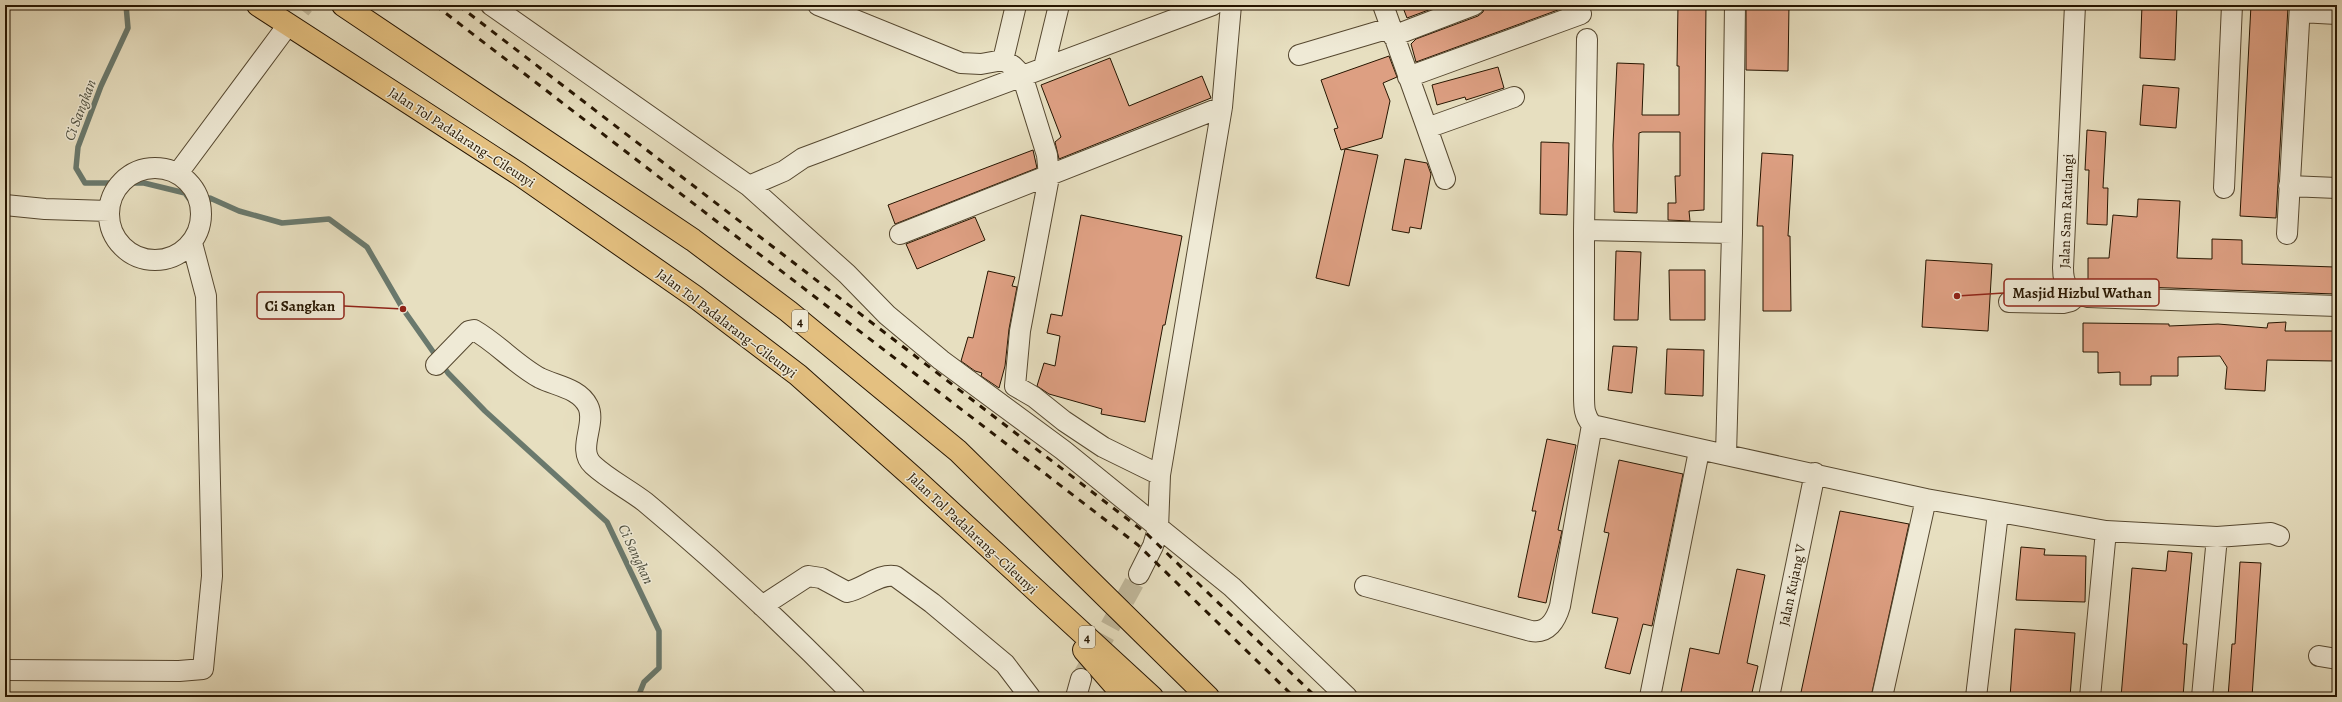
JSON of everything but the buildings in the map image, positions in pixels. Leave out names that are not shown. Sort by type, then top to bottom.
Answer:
[{"type":"highway","name":"Jalan Tol Padalarang–Cileunyi","points":[[258,5],[519,174],[694,296],[798,375],[916,480],[1152,697]]},
{"type":"highway","name":"4","points":[[342,5],[693,240],[788,312],[958,450],[1208,697]]},
{"type":"highway","points":[[1020,577],[1125,697]]},
{"type":"street","points":[[491,5],[749,186],[847,274],[887,315],[941,360],[1063,450],[1158,529],[1232,587],[1347,697]]},
{"type":"street","points":[[818,5],[961,63],[981,64],[1003,60],[1013,66],[1022,75],[1047,155],[1049,177],[1020,331],[1016,386],[1034,397],[1064,421],[1103,447],[1160,474]]},
{"type":"street","points":[[1003,60],[1016,5]]},
{"type":"street","points":[[1044,67],[1059,5]]},
{"type":"street","points":[[749,186],[784,170],[803,158],[1213,5]]},
{"type":"street","points":[[1139,574],[1153,546],[1158,529],[1160,474],[1222,107],[1231,5]]},
{"type":"street","points":[[1383,5],[1445,179]]},
{"type":"street","points":[[1299,55],[1392,32],[1474,5]]},
{"type":"street","points":[[1408,77],[1581,14],[1577,5]]},
{"type":"street","points":[[1726,455],[1732,233],[1735,5]]},
{"type":"street","name":"Jalan Sam Ratulangi","points":[[2074,5],[2063,278],[2066,287],[2078,295]]},
{"type":"street","points":[[2224,188],[2232,5]]},
{"type":"street","points":[[2287,234],[2300,9],[2337,14]]},
{"type":"street","points":[[178,173],[282,33]]},
{"type":"street","points":[[1587,39],[1584,230],[1584,413],[1592,425],[1699,450],[1815,473],[1926,499],[2106,531],[2217,537],[2271,532],[2279,536]]},
{"type":"street","points":[[1427,128],[1514,97]]},
{"type":"street","points":[[900,234],[1049,177],[1222,107]]},
{"type":"street","points":[[156,167],[178,173],[188,180],[200,200],[202,223],[192,244],[183,252],[173,257],[161,260],[138,257],[119,244],[111,228],[109,211],[116,189],[133,173],[156,167]]},
{"type":"street","points":[[2289,186],[2337,188]]},
{"type":"street","points":[[5,205],[109,211]]},
{"type":"street","points":[[1584,230],[1732,233]]},
{"type":"street","points":[[5,670],[179,671],[203,669],[212,576],[206,296],[192,244]]},
{"type":"street","points":[[2008,302],[2063,303],[2071,301],[2078,295],[2088,297],[2337,306]]},
{"type":"street","points":[[440,362],[469,331],[474,330],[528,371],[567,388],[579,396],[589,407],[590,419],[586,447],[592,464],[643,501],[762,606],[855,697]]},
{"type":"street","points":[[1365,586],[1531,631],[1547,628],[1556,620],[1560,606],[1592,425]]},
{"type":"street","points":[[1650,697],[1699,450]]},
{"type":"street","name":"Jalan Kujang V","points":[[1769,697],[1815,473]]},
{"type":"street","points":[[1882,697],[1926,499]]},
{"type":"street","points":[[1976,697],[1998,513]]},
{"type":"street","points":[[2090,697],[2106,531]]},
{"type":"street","points":[[2202,697],[2217,537]]},
{"type":"street","points":[[762,606],[808,576],[816,576],[847,592],[869,585],[889,575],[895,576],[932,603],[1005,664],[1030,697]]},
{"type":"waterway","name":"Ci Sangkan","points":[[126,5],[128,28],[101,86],[78,147],[76,168],[85,183],[144,183],[185,193],[202,216],[210,198],[239,211],[282,223],[329,219],[367,247],[403,309],[448,373],[485,411],[607,522],[659,631],[659,668],[644,682],[638,697]]},
{"type":"tunnel","points":[[282,33],[304,5]]},
{"type":"tunnel","points":[[1081,679],[1139,574]]},
{"type":"railway","points":[[435,5],[1138,545],[1294,697]]},
{"type":"railway","points":[[458,5],[1147,534],[1316,697]]},
{"type":"place","name":"Masjid Hizbul Wathan","points":[[1957,296]]},
{"type":"place","name":"Ci Sangkan","points":[[403,309]]}]
